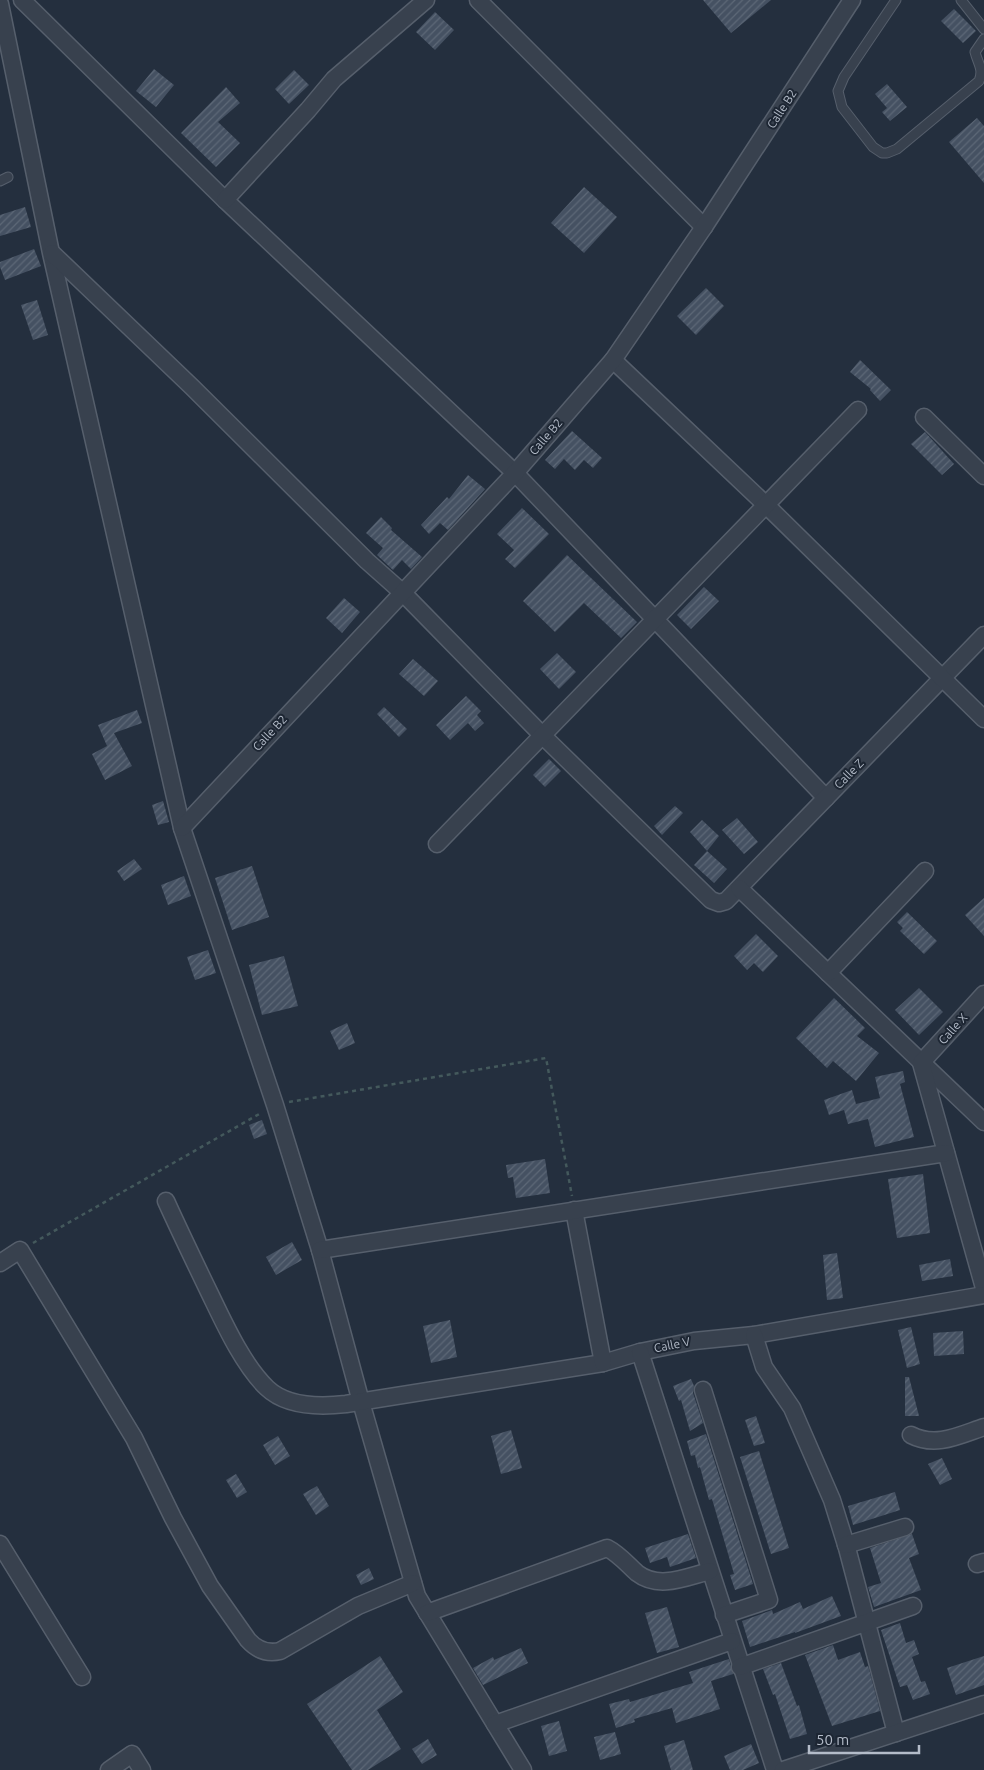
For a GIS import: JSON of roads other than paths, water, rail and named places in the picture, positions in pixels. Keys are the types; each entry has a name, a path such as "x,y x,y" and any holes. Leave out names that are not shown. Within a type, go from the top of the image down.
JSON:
{"street":[{"path":"22,0 225,200 515,473 826,798"},
{"path":"225,200 308,110 334,78 426,0"},
{"path":"478,0 704,227"},
{"name":"Calle B2","path":"182,828 515,473 613,360 704,227 852,0"},
{"path":"0,4 51,253 182,828 275,1105 320,1250 361,1402 417,1596 523,1770"},
{"path":"51,253 192,387 367,560 403,593 542,736"},
{"path":"613,360 766,504 984,719"},
{"path":"437,844 858,410"},
{"path":"924,417 984,476"},
{"name":"Calle Z","path":"542,736 711,900 719,903 726,901 739,888 984,635"},
{"path":"828,973 925,872"},
{"path":"739,888 984,1122"},
{"name":"Calle X","path":"921,1063 984,994"},
{"path":"921,1063 984,1288"},
{"path":"320,1250 946,1152"},
{"name":"Calle V","path":"166,1201 224,1324 242,1356 267,1389 300,1404 332,1406 361,1402 603,1363 640,1352 694,1340 754,1336 984,1295"},
{"path":"574,1210 603,1363"},
{"path":"0,1263 20,1250 134,1438 173,1518 210,1586 248,1640 256,1648 267,1652 280,1651 358,1606 413,1583"},
{"path":"754,1336 764,1367 792,1408 832,1500 868,1623 896,1734"},
{"path":"640,1352 740,1667 775,1770"},
{"path":"703,1390 769,1600 724,1615"},
{"path":"911,1434 920,1439 936,1442 984,1427"},
{"path":"846,1545 904,1527"},
{"path":"1,1548 82,1677"},
{"path":"427,1613 607,1548 617,1552 639,1574 661,1583 710,1571"},
{"path":"740,1667 913,1606"},
{"path":"495,1724 732,1641"},
{"path":"783,1770 984,1704"},
{"path":"109,1770 132,1754 142,1770"}],"lane":[{"path":"896,0 844,77 838,92 842,107 873,147 882,153 887,154 897,149 979,81 984,71 975,52 984,39"},
{"path":"961,0 984,29"}]}
